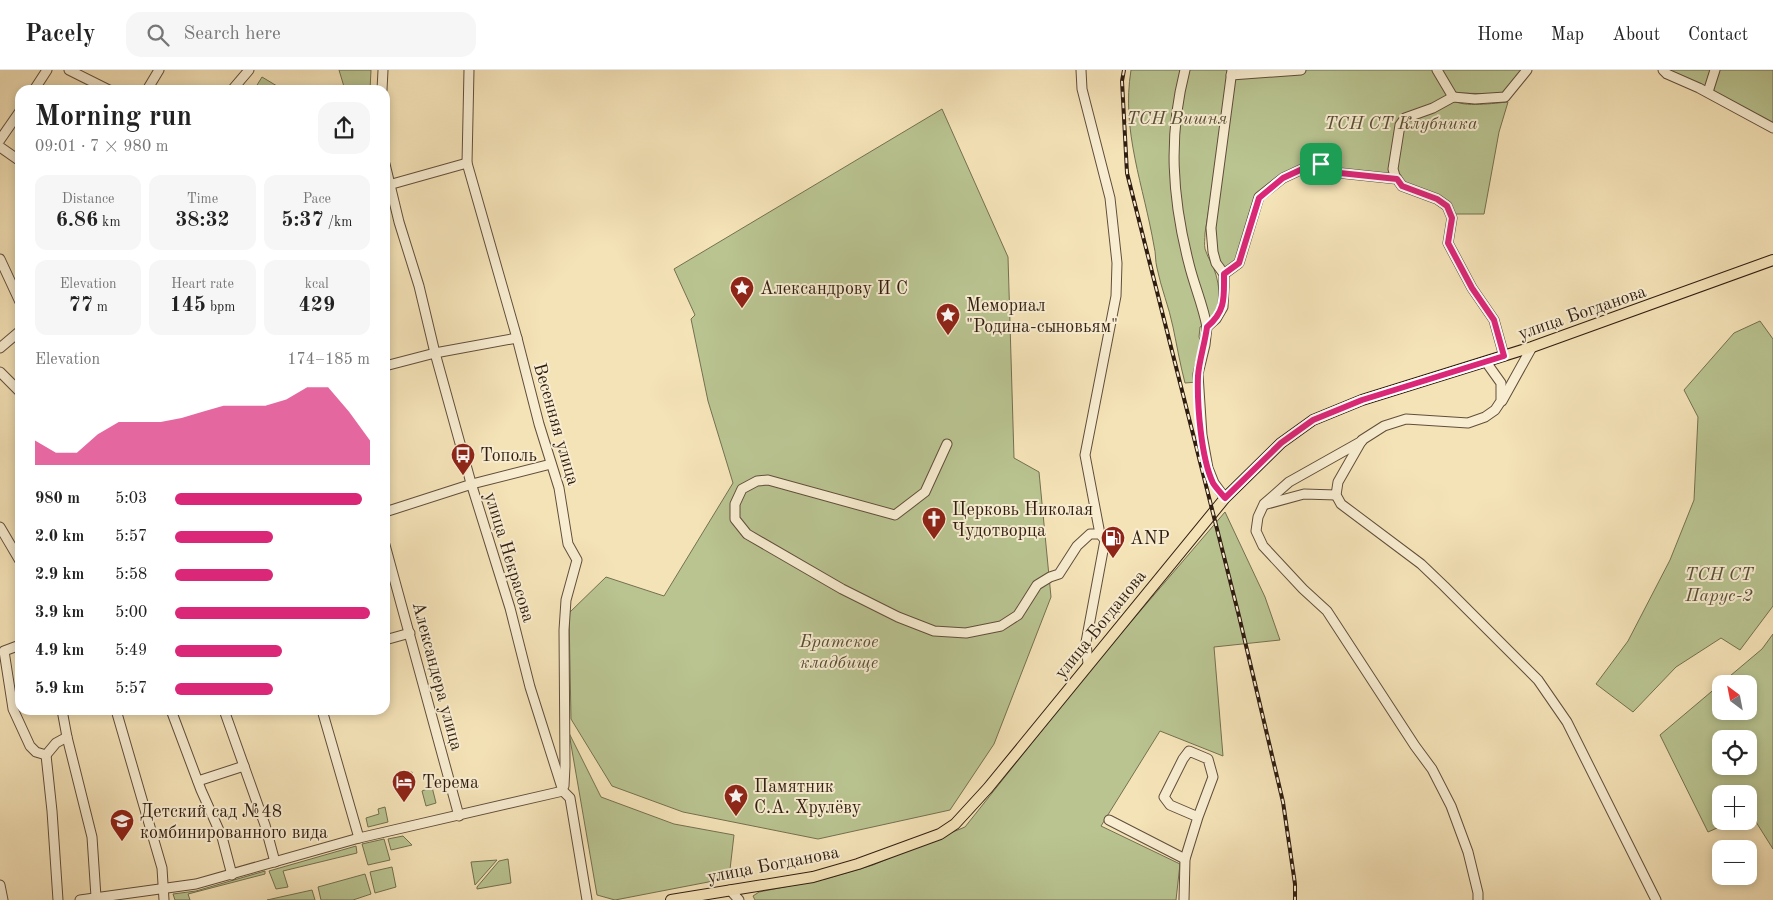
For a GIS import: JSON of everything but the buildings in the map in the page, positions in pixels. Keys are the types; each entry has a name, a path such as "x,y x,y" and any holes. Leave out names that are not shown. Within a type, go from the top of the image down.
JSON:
{"main road":[{"name":"улица Богданова","path":"671,900 729,895 813,877 858,864 940,834 955,824 988,788 1225,498 1281,443 1313,420 1362,400 1532,347 1773,260"}],"street":[{"path":"37,85 47,70"},
{"path":"68,70 99,85"},
{"path":"150,85 159,70"},
{"path":"236,85 249,70"},
{"path":"382,85 383,70"},
{"name":"Весенняя улица","path":"470,70 467,163 560,495 568,544 577,560 566,600 564,630 566,766 564,791"},
{"path":"1081,70 1082,88 1110,198 1117,262 1116,296 1085,455 1100,534 1105,540 1086,642 1088,664"},
{"path":"1185,70 1178,96 1173,152 1175,185 1181,231 1207,327 1198,374 1202,435 1208,468 1214,483 1225,498"},
{"path":"1207,327 1216,319 1223,307 1224,274 1216,263 1211,228 1232,72 1301,70"},
{"path":"1437,70 1453,97"},
{"path":"1504,356 1494,320 1472,288 1448,243 1452,218 1447,206 1437,199 1402,186 1393,169 1400,125 1405,118 1433,108 1453,97 1475,99 1504,97 1527,70"},
{"path":"1663,70 1667,74 1708,92 1773,128"},
{"path":"1708,92 1715,70"},
{"path":"0,140 15,118"},
{"path":"0,147 15,158"},
{"path":"390,185 467,163"},
{"path":"1224,274 1239,263 1259,198 1283,178 1311,165 1321,164 1340,173 1397,179"},
{"name":"улица Некрасова","path":"390,195 419,286 435,353 510,608 530,687 564,791 570,798 587,900"},
{"path":"0,259 15,291"},
{"path":"0,348 15,334"},
{"path":"390,365 435,353 517,338"},
{"path":"1478,900 1468,852 1451,806 1432,768 1415,746 1327,611 1303,589 1263,546 1256,531 1258,517 1264,504 1289,482 1384,426 1406,419 1468,423 1485,417 1495,410 1502,401 1532,347"},
{"path":"1486,362 1502,383 1502,401"},
{"path":"0,372 15,387"},
{"path":"1362,440 1338,482 1336,495 1341,504 1438,580 1538,680 1566,722 1656,900"},
{"path":"947,444 926,492 894,516 768,480 757,481 742,489 735,504 735,520 747,534 842,589 898,617 934,631 966,633 1001,626 1018,615 1036,585 1059,574 1077,546 1090,534 1100,534"},
{"path":"390,510 472,484 551,464"},
{"path":"1264,504 1304,494 1336,495"},
{"path":"0,526 15,552"},
{"name":"Александера улица","path":"390,563 459,816"},
{"path":"390,639 410,633"},
{"path":"15,647 4,651 5,687 15,713"},
{"path":"16,715 30,746 36,752 46,755"},
{"path":"63,715 92,837 96,898"},
{"path":"117,715 162,868 164,900"},
{"path":"173,715 198,781 222,836 232,875"},
{"path":"226,715 265,825 275,862"},
{"path":"323,715 359,838"},
{"path":"58,900 46,755 56,743 67,738"},
{"path":"1184,900 1186,859 1198,817 1213,777 1208,759 1189,751 1164,797 1170,805 1198,817"},
{"path":"198,781 244,766"},
{"path":"80,900 196,884 359,838 564,791"},
{"path":"1109,820 1186,859"},
{"path":"0,885 3,900"},
{"path":"729,895 740,900"}],"green space":[{"path":"339,70 371,70 370,85 344,85"},
{"name":"ТСН Вишня","path":"1131,70 1231,70 1205,233 1205,249 1215,272 1219,298 1212,317 1200,327 1199,337 1203,347 1197,382 1185,383 1156,265 1155,249 1131,137 1129,93"},
{"name":"ТСН СТ Клубника","path":"1234,70 1434,70 1447,94 1453,100 1464,104 1508,102 1499,132 1484,214 1455,214 1450,203 1405,185 1311,163 1258,196 1238,261 1226,270 1219,262 1213,219"},
{"path":"1440,70 1522,70 1502,94 1453,93"},
{"path":"1665,70 1773,70 1773,124 1705,86 1668,73"},
{"path":"262,77 275,85 257,85"},
{"name":"Братское кладбище","path":"942,109 1008,257 1014,458 1039,472 1051,597 994,744 950,810 818,839 683,812 612,786 571,719 569,613 606,577 664,596 733,483 708,401 691,319 695,315 674,269"},
{"name":"ТСН СТ Парус-2","path":"1760,321 1773,339 1773,606 1740,650 1721,638 1676,667 1633,712 1596,684 1628,641 1670,560 1694,500 1698,417 1684,390 1734,333"},
{"path":"1225,512 1265,597 1280,640 1214,647 1223,756 1160,731 1101,826 1180,864 1176,900 755,900 753,896 759,892 825,879 873,865 965,827 1094,665"},
{"path":"1773,634 1773,849 1757,824 1757,785 1712,785 1713,830 1708,832 1660,735 1712,691 1712,720 1758,720 1758,675 1731,675 1762,649"},
{"path":"569,733 601,797 674,824 734,835 729,878 615,900 597,895"},
{"path":"432,787 436,803 426,806 422,791"},
{"path":"385,807 388,822 368,827 366,818 379,814 378,809"},
{"path":"403,836 412,845 391,850 388,839"},
{"path":"384,839 390,860 368,865 362,844"},
{"path":"356,846 357,853 283,871 288,887 276,889 269,871"},
{"path":"508,859 511,883 477,889 499,861"},
{"path":"497,860 475,885 471,862"},
{"path":"392,867 396,887 375,893 370,872"},
{"path":"265,871 265,874 188,894 190,900 175,900 173,894 196,891"},
{"path":"365,874 371,894 353,900 321,900 318,887"},
{"path":"312,890 315,900 267,900"}],"shaded area":[{"path":"412,772 414,779 400,782 398,776"}],"railway":[{"path":"1124,70 1122,81 1127,173 1239,616 1283,802 1295,884 1295,900"}],"place":[{"name":"Александрову И С","path":"742,309"},
{"name":"Мемориал \"Родина-сыновьям\"","path":"948,336"},
{"name":"Тополь","path":"463,476"},
{"name":"Церковь Николая Чудотворца","path":"934,540"},
{"name":"ANP","path":"1113,559"},
{"name":"Терема","path":"404,803"},
{"name":"Памятник С.А. Хрулёву","path":"736,817"},
{"name":"Детский сад №48 комбинированного вида","path":"122,842"}],"route":[{"path":"1321,164 1340,173 1397,179 1402,186 1411,191 1437,199 1447,206 1452,218 1448,243 1472,288 1494,320 1504,356 1362,400 1313,420 1281,443 1225,498 1214,483 1208,468 1199,408 1198,374 1207,327 1216,319 1223,307 1224,274 1239,263 1259,198 1283,178 1311,165 1321,164"}]}
